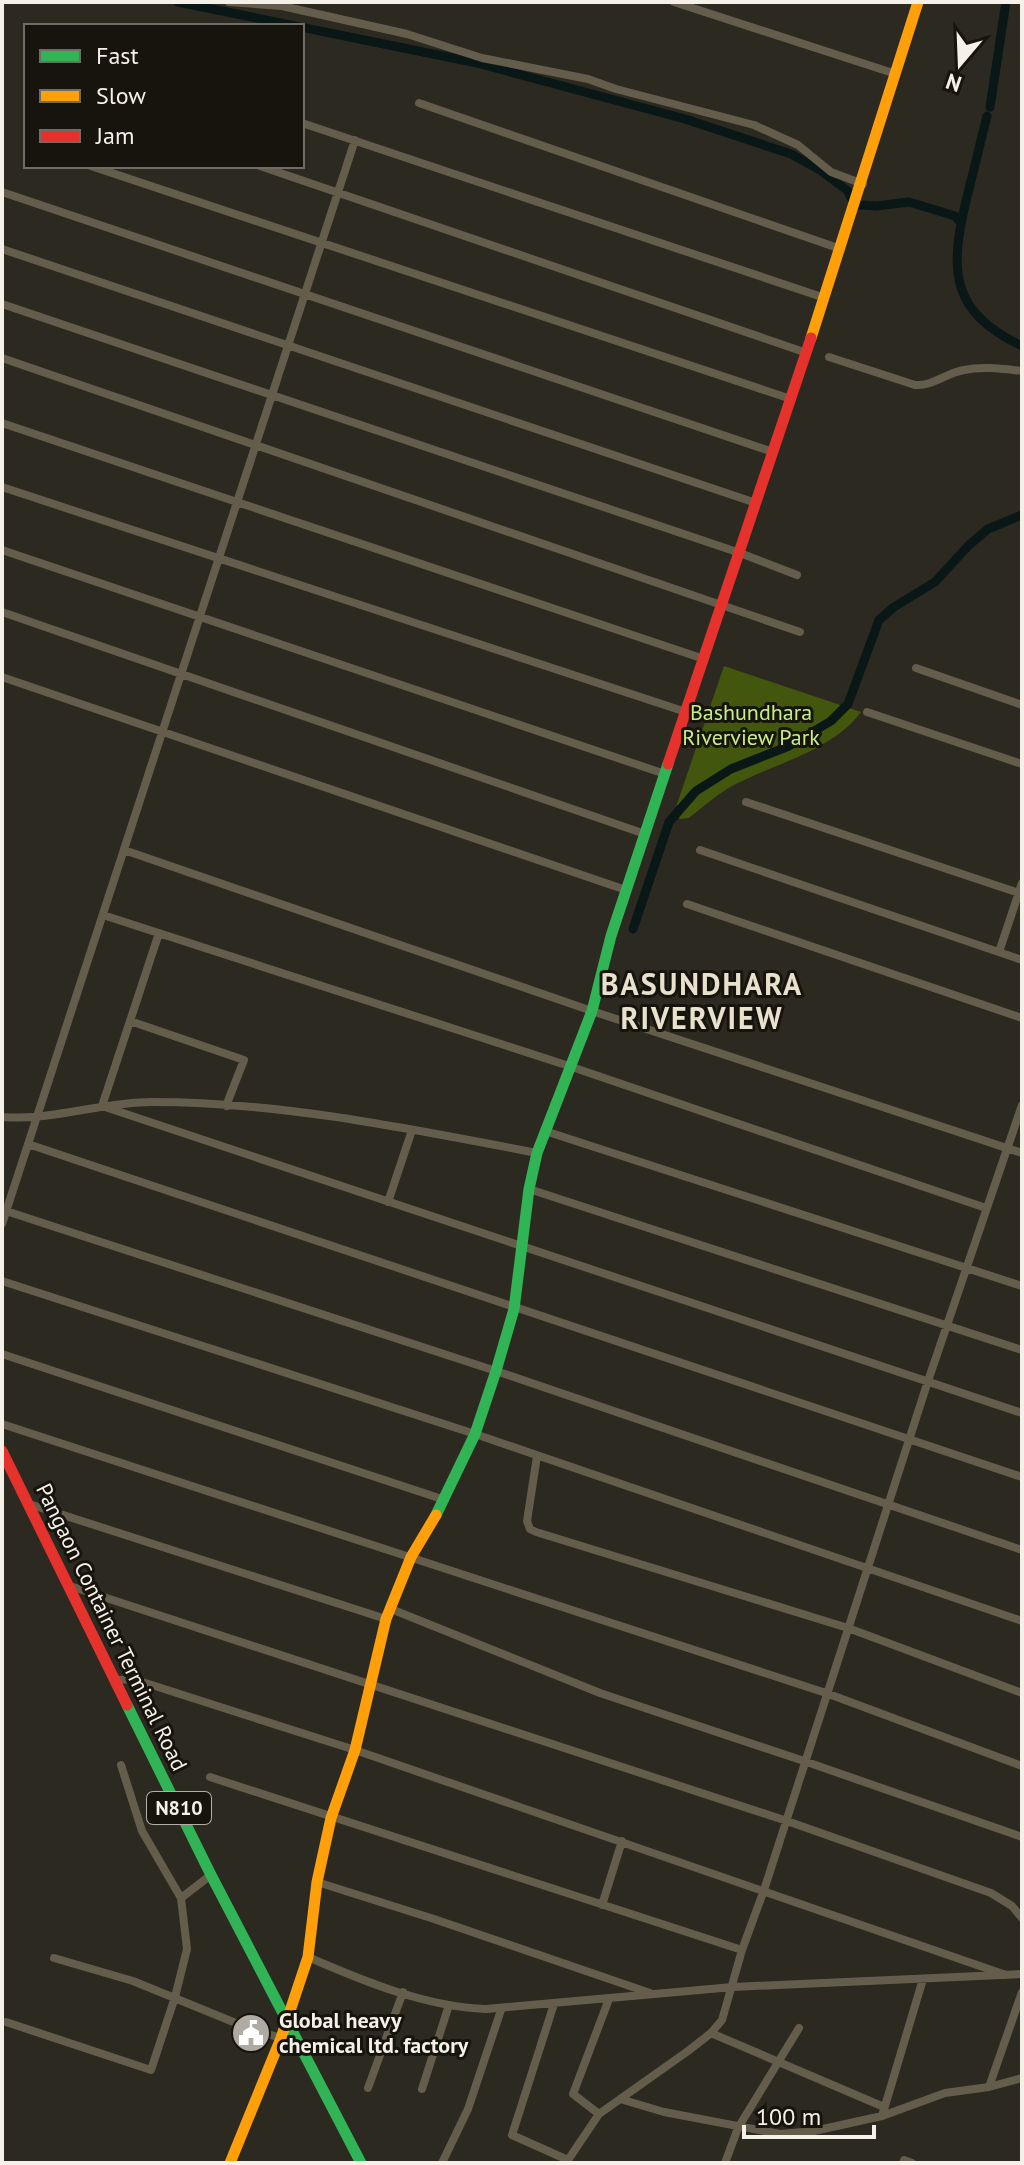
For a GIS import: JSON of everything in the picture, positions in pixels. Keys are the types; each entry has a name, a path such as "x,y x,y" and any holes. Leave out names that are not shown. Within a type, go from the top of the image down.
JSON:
{"main road":[{"path":"230,2163 281,2038 308,1957 317,1882 331,1818 355,1750 389,1614 411,1557 445,1500 475,1434 496,1371 514,1309 520,1247 537,1153 592,1011 611,936 863,184 918,2"},
{"name":"Pangaon Container Terminal Road","path":"2,1451 211,1875 361,2163"}],"street":[{"path":"229,2 282,6 397,32 482,58 588,79 754,125 798,145 831,172 863,184"},
{"path":"674,2 896,74"},
{"path":"419,103 841,249"},
{"path":"304,124 825,298"},
{"path":"2,1224 355,140"},
{"path":"97,168 791,399"},
{"path":"266,168 807,353"},
{"path":"2,192 773,452"},
{"path":"2,249 756,503"},
{"path":"2,304 740,553 797,575"},
{"path":"829,357 915,385 927,386 962,370 993,368 1022,371"},
{"path":"2,358 800,632"},
{"path":"2,423 704,659"},
{"path":"2,487 686,712"},
{"path":"2,550 665,774"},
{"path":"2,612 645,834"},
{"path":"916,668 1022,705"},
{"path":"2,677 626,890"},
{"path":"867,712 1022,764"},
{"path":"746,802 1020,888 999,952"},
{"path":"124,850 592,1011 1022,1153"},
{"path":"700,850 1022,960"},
{"path":"687,904 1022,1018"},
{"path":"103,915 569,1066 986,1208"},
{"path":"102,1106 159,933"},
{"path":"130,1021 244,1060 226,1106"},
{"path":"2,1117 36,1118 102,1106 153,1102 226,1106 349,1119 537,1153"},
{"path":"554,2004 512,2135 567,2162 599,2114 711,2033 722,2020 742,1950 787,1821 928,1381 1022,1105"},
{"path":"102,1106 1022,1413"},
{"path":"388,1202 412,1130"},
{"path":"545,1131 1022,1286"},
{"path":"28,1144 1022,1477"},
{"path":"529,1189 1022,1350"},
{"path":"6,1211 496,1371 1022,1550"},
{"path":"2,1281 475,1434 1022,1621"},
{"path":"2,1354 445,1500"},
{"path":"2,1424 826,1693 1022,1766"},
{"path":"537,1456 527,1521 530,1529 848,1628 1022,1693"},
{"path":"27,1503 389,1614 600,1693 1022,1837"},
{"path":"70,1586 787,1821 991,1893 1012,1906 1022,1918"},
{"path":"117,1680 133,1679 355,1750 1006,1975"},
{"path":"6,2022 151,2070 187,1949 181,1898 142,1831 121,1765"},
{"path":"210,1777 742,1950"},
{"path":"602,1905 622,1841"},
{"path":"181,1898 211,1875"},
{"path":"317,1882 654,1994"},
{"path":"308,1957 341,1971 449,2005 501,2010 733,1987 1022,1974"},
{"path":"54,1958 175,1997 248,2028 281,2038"},
{"path":"883,2111 923,1979"},
{"path":"368,2088 403,1992"},
{"path":"989,2087 1022,1992"},
{"path":"599,2114 573,2094 609,1999"},
{"path":"422,2089 449,2005"},
{"path":"442,2163 468,2109 501,2010"},
{"path":"725,2163 738,2128 799,2028"},
{"path":"711,2033 883,2111"},
{"path":"620,2099 664,2112 780,2134 814,2131 945,2093 989,2087 1022,2078"},
{"path":"903,2163 904,2160 912,2163"}],"green space":[{"name":"Bashundhara Riverview Park","path":"724,666 861,712 835,737 734,785 689,818 680,819 676,814 677,804"}],"waterway":[{"path":"178,2 286,24"},
{"path":"990,107 1006,2"},
{"path":"304,28 477,63 685,119 791,154 820,170 848,191 852,200 860,205 909,202 955,216 961,223"},
{"path":"987,116 961,226 958,269 961,287 981,319 1022,346"},
{"path":"633,929 669,822 696,791 731,769 789,746 831,721 848,704 879,620 935,582 988,529 1022,515"}],"traffic: fast":[{"path":"436,1515 475,1434 496,1371 514,1309 529,1189 537,1153 592,1011 611,936 668,764"},
{"path":"127,1705 211,1875 361,2163"}],"traffic: slow":[{"path":"811,338 918,2"},
{"path":"230,2163 281,2038 308,1957 317,1882 331,1818 355,1750 386,1619 411,1557 436,1515"}],"traffic: jam":[{"path":"668,764 811,338"},
{"path":"2,1451 127,1705"}],"place":[{"name":"Global heavy chemical ltd. factory","path":"251,2033"}],"district":[{"name":"BASUNDHARA RIVERVIEW","path":"702,1002"}]}
